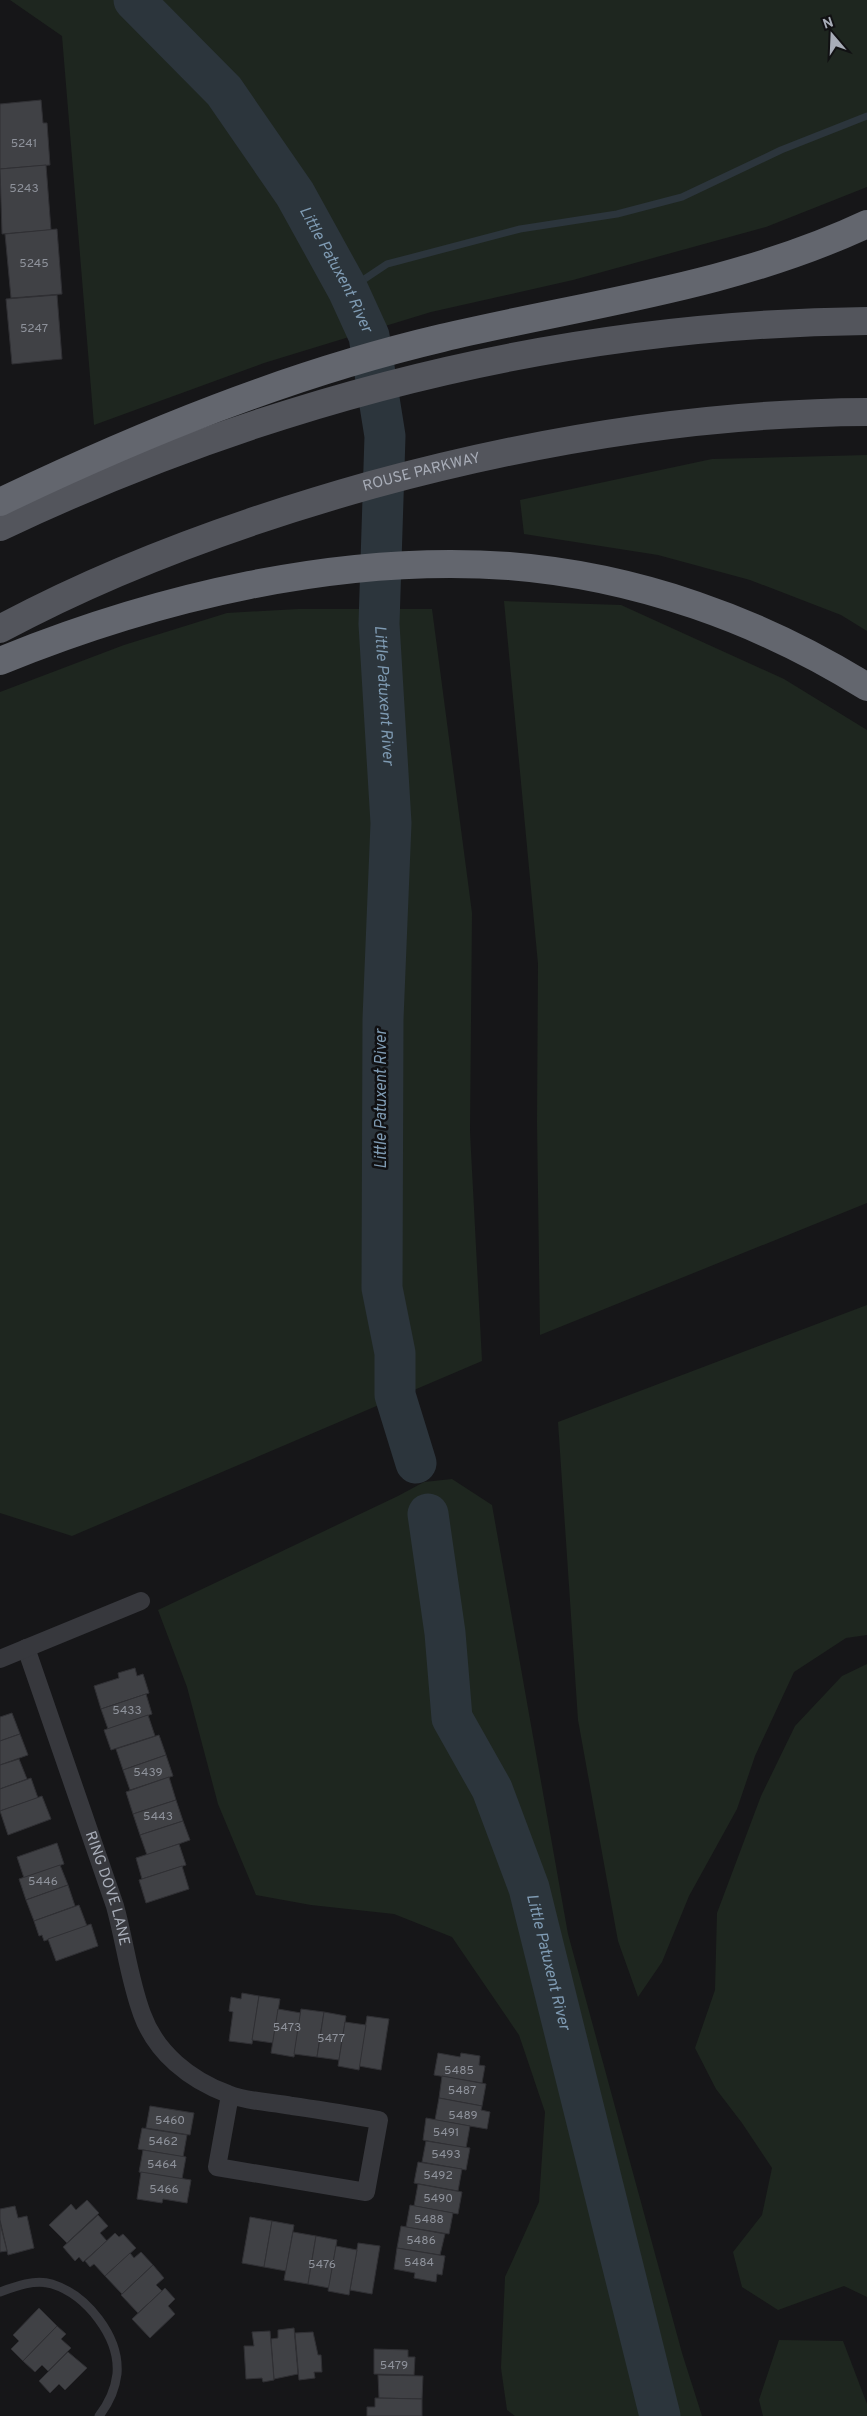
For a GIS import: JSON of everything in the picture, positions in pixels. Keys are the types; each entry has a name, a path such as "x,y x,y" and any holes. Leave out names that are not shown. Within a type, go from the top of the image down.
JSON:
{"highway":[{"path":"0,502 115,449 185,420 297,379 443,338 605,305 725,275 791,255 867,224"},
{"path":"0,661 59,637 153,608 246,586 317,574 384,567 509,566 565,573 646,590 698,606 763,631 826,661 867,687"}],"main road":[{"path":"0,527 98,481 176,451 304,408 449,368 523,354 618,340 724,328 867,321"},
{"name":"ROUSE PARKWAY","path":"0,629 43,606 135,565 225,530 314,501 451,464 630,430 730,418 867,412"}],"street":[{"path":"0,1659 141,1602"},
{"name":"RING DOVE LANE","path":"26,1648 116,1906 126,1944 133,1986 142,2015 151,2034 166,2055 183,2071 230,2095 379,2120 366,2192 217,2167 230,2095"}],"lane":[{"path":"0,2292 30,2284 51,2284 74,2293 100,2321 110,2337 117,2373 111,2399 100,2416"}],"shaded area":[{"path":"10,0 867,0 867,187 766,227 573,280 431,312 264,363 94,425 62,36"},
{"path":"867,455 867,631 841,615 750,580 658,555 524,534 520,500 712,459"},
{"path":"504,601 621,605 784,679 867,730 867,1203 540,1335 537,1122 538,964"},
{"path":"298,609 432,609 472,913 470,1132 482,1361 72,1536 0,1513 0,692 124,645 227,613"},
{"path":"867,1305 867,1635 846,1638 794,1672 755,1756 737,1809 689,1896 662,1962 638,1997 618,1941 578,1720 558,1422"},
{"path":"452,1479 492,1505 568,1934 682,2353 702,2416 515,2416 507,2410 501,2368 505,2277 539,2202 545,2112 519,2035 452,1937 394,1914 311,1905 256,1895 218,1804 187,1687 158,1610 424,1482"},
{"path":"867,1664 867,2297 844,2286 778,2310 742,2287 733,2252 762,2215 772,2168 742,2123 716,2089 695,2048 715,1990 717,1913 761,1796 795,1726 842,1676"},
{"path":"779,2340 843,2341 867,2404 867,2416 763,2416 759,2400"}],"building":[{"path":"41,100 43,123 47,123 50,165 0,169 0,104"},
{"path":"46,165 51,230 2,234 0,169"},
{"path":"57,229 62,294 11,298 5,234"},
{"path":"57,295 62,359 12,364 6,299"},
{"path":"135,1668 137,1676 143,1674 149,1693 101,1709 94,1686 119,1678 118,1673"},
{"path":"146,1694 152,1714 108,1729 101,1709"},
{"path":"12,1713 20,1734 0,1741 0,1717"},
{"path":"148,1715 155,1736 111,1750 104,1730"},
{"path":"20,1734 28,1755 0,1765 0,1741"},
{"path":"159,1735 166,1755 123,1770 116,1749"},
{"path":"166,1755 173,1776 130,1790 123,1770"},
{"path":"19,1759 27,1779 0,1789 0,1765"},
{"path":"169,1777 176,1800 133,1814 126,1792"},
{"path":"31,1778 38,1798 0,1811 0,1789"},
{"path":"42,1796 51,1819 8,1835 0,1811"},
{"path":"176,1800 183,1821 140,1835 133,1814"},
{"path":"183,1821 190,1840 147,1855 140,1835"},
{"path":"57,1843 64,1864 24,1878 17,1857"},
{"path":"179,1844 186,1865 142,1879 136,1858"},
{"path":"60,1865 68,1885 26,1900 19,1879"},
{"path":"182,1866 189,1889 146,1903 139,1880"},
{"path":"68,1885 75,1906 34,1921 26,1900"},
{"path":"79,1905 87,1926 44,1941 42,1935 39,1936 34,1921"},
{"path":"91,1924 98,1946 56,1961 48,1939"},
{"path":"242,1993 259,1996 252,2044 229,2041 233,2012 229,2011 231,1997 241,1999"},
{"path":"259,1996 280,1999 273,2043 252,2040"},
{"path":"278,2009 301,2013 294,2057 271,2053"},
{"path":"301,2009 324,2012 317,2057 294,2054"},
{"path":"324,2012 346,2016 339,2060 317,2057"},
{"path":"367,2016 389,2019 381,2070 359,2066"},
{"path":"345,2022 366,2025 359,2070 338,2066"},
{"path":"438,2053 460,2057 461,2053 480,2056 479,2065 485,2066 482,2083 434,2075"},
{"path":"442,2076 486,2084 482,2106 439,2098"},
{"path":"439,2098 482,2106 481,2110 490,2112 487,2129 435,2120"},
{"path":"150,2106 194,2113 190,2135 146,2128"},
{"path":"426,2118 470,2126 466,2148 423,2140"},
{"path":"142,2128 187,2135 183,2157 138,2149"},
{"path":"426,2141 470,2148 466,2170 422,2162"},
{"path":"143,2150 186,2157 182,2179 139,2172"},
{"path":"418,2162 462,2169 458,2191 414,2183"},
{"path":"141,2172 191,2180 187,2203 163,2199 162,2203 137,2199"},
{"path":"418,2184 462,2192 458,2214 414,2206"},
{"path":"87,2200 99,2213 67,2243 49,2225 71,2204 76,2210"},
{"path":"410,2205 453,2213 449,2234 406,2227"},
{"path":"15,2206 18,2218 27,2216 34,2248 8,2255 0,2220 0,2209"},
{"path":"98,2215 108,2226 100,2233 107,2241 83,2262 79,2257 75,2261 63,2247"},
{"path":"250,2217 272,2221 264,2267 242,2263"},
{"path":"272,2221 294,2225 286,2271 264,2267"},
{"path":"0,2223 7,2251 0,2252"},
{"path":"401,2226 445,2234 440,2255 397,2248"},
{"path":"293,2232 316,2236 308,2284 284,2280"},
{"path":"115,2233 119,2237 123,2234 136,2248 105,2276 94,2264 90,2267 85,2261"},
{"path":"316,2236 337,2240 329,2288 308,2284"},
{"path":"358,2243 380,2246 372,2294 350,2290"},
{"path":"336,2246 357,2250 349,2295 328,2291"},
{"path":"397,2248 445,2256 442,2275 437,2274 436,2282 414,2278 415,2273 394,2269"},
{"path":"141,2252 153,2265 122,2294 105,2276 130,2253 134,2258"},
{"path":"153,2265 164,2278 156,2285 162,2291 138,2313 121,2295"},
{"path":"165,2288 175,2299 168,2306 175,2314 150,2338 132,2319"},
{"path":"39,2308 57,2326 23,2361 11,2349 19,2341 13,2335"},
{"path":"57,2326 66,2334 61,2339 71,2348 48,2371 42,2365 35,2372 23,2361"},
{"path":"294,2328 298,2374 274,2379 271,2339 278,2338 278,2330"},
{"path":"270,2331 274,2380 263,2382 262,2378 246,2379 244,2346 254,2346 252,2332"},
{"path":"313,2332 318,2355 321,2355 322,2372 314,2372 315,2378 299,2380 295,2333"},
{"path":"374,2349 408,2350 408,2357 415,2357 414,2375 374,2374"},
{"path":"68,2352 87,2368 65,2390 59,2384 50,2393 39,2381"},
{"path":"378,2375 423,2376 422,2399 379,2398"},
{"path":"375,2398 422,2399 422,2416 367,2416 367,2407 375,2407"}],"waterway":[{"name":"Little Patuxent River","path":"134,0 224,91 295,194 348,290 369,336 385,436 379,624 391,823 383,1019 382,1288 395,1353 395,1395 416,1463"},
{"path":"348,290 387,264 520,229 617,214 682,197 781,150 867,116"},
{"name":"Little Patuxent River","path":"428,1514 445,1633 452,1718 492,1789 529,1888 660,2416"}]}
